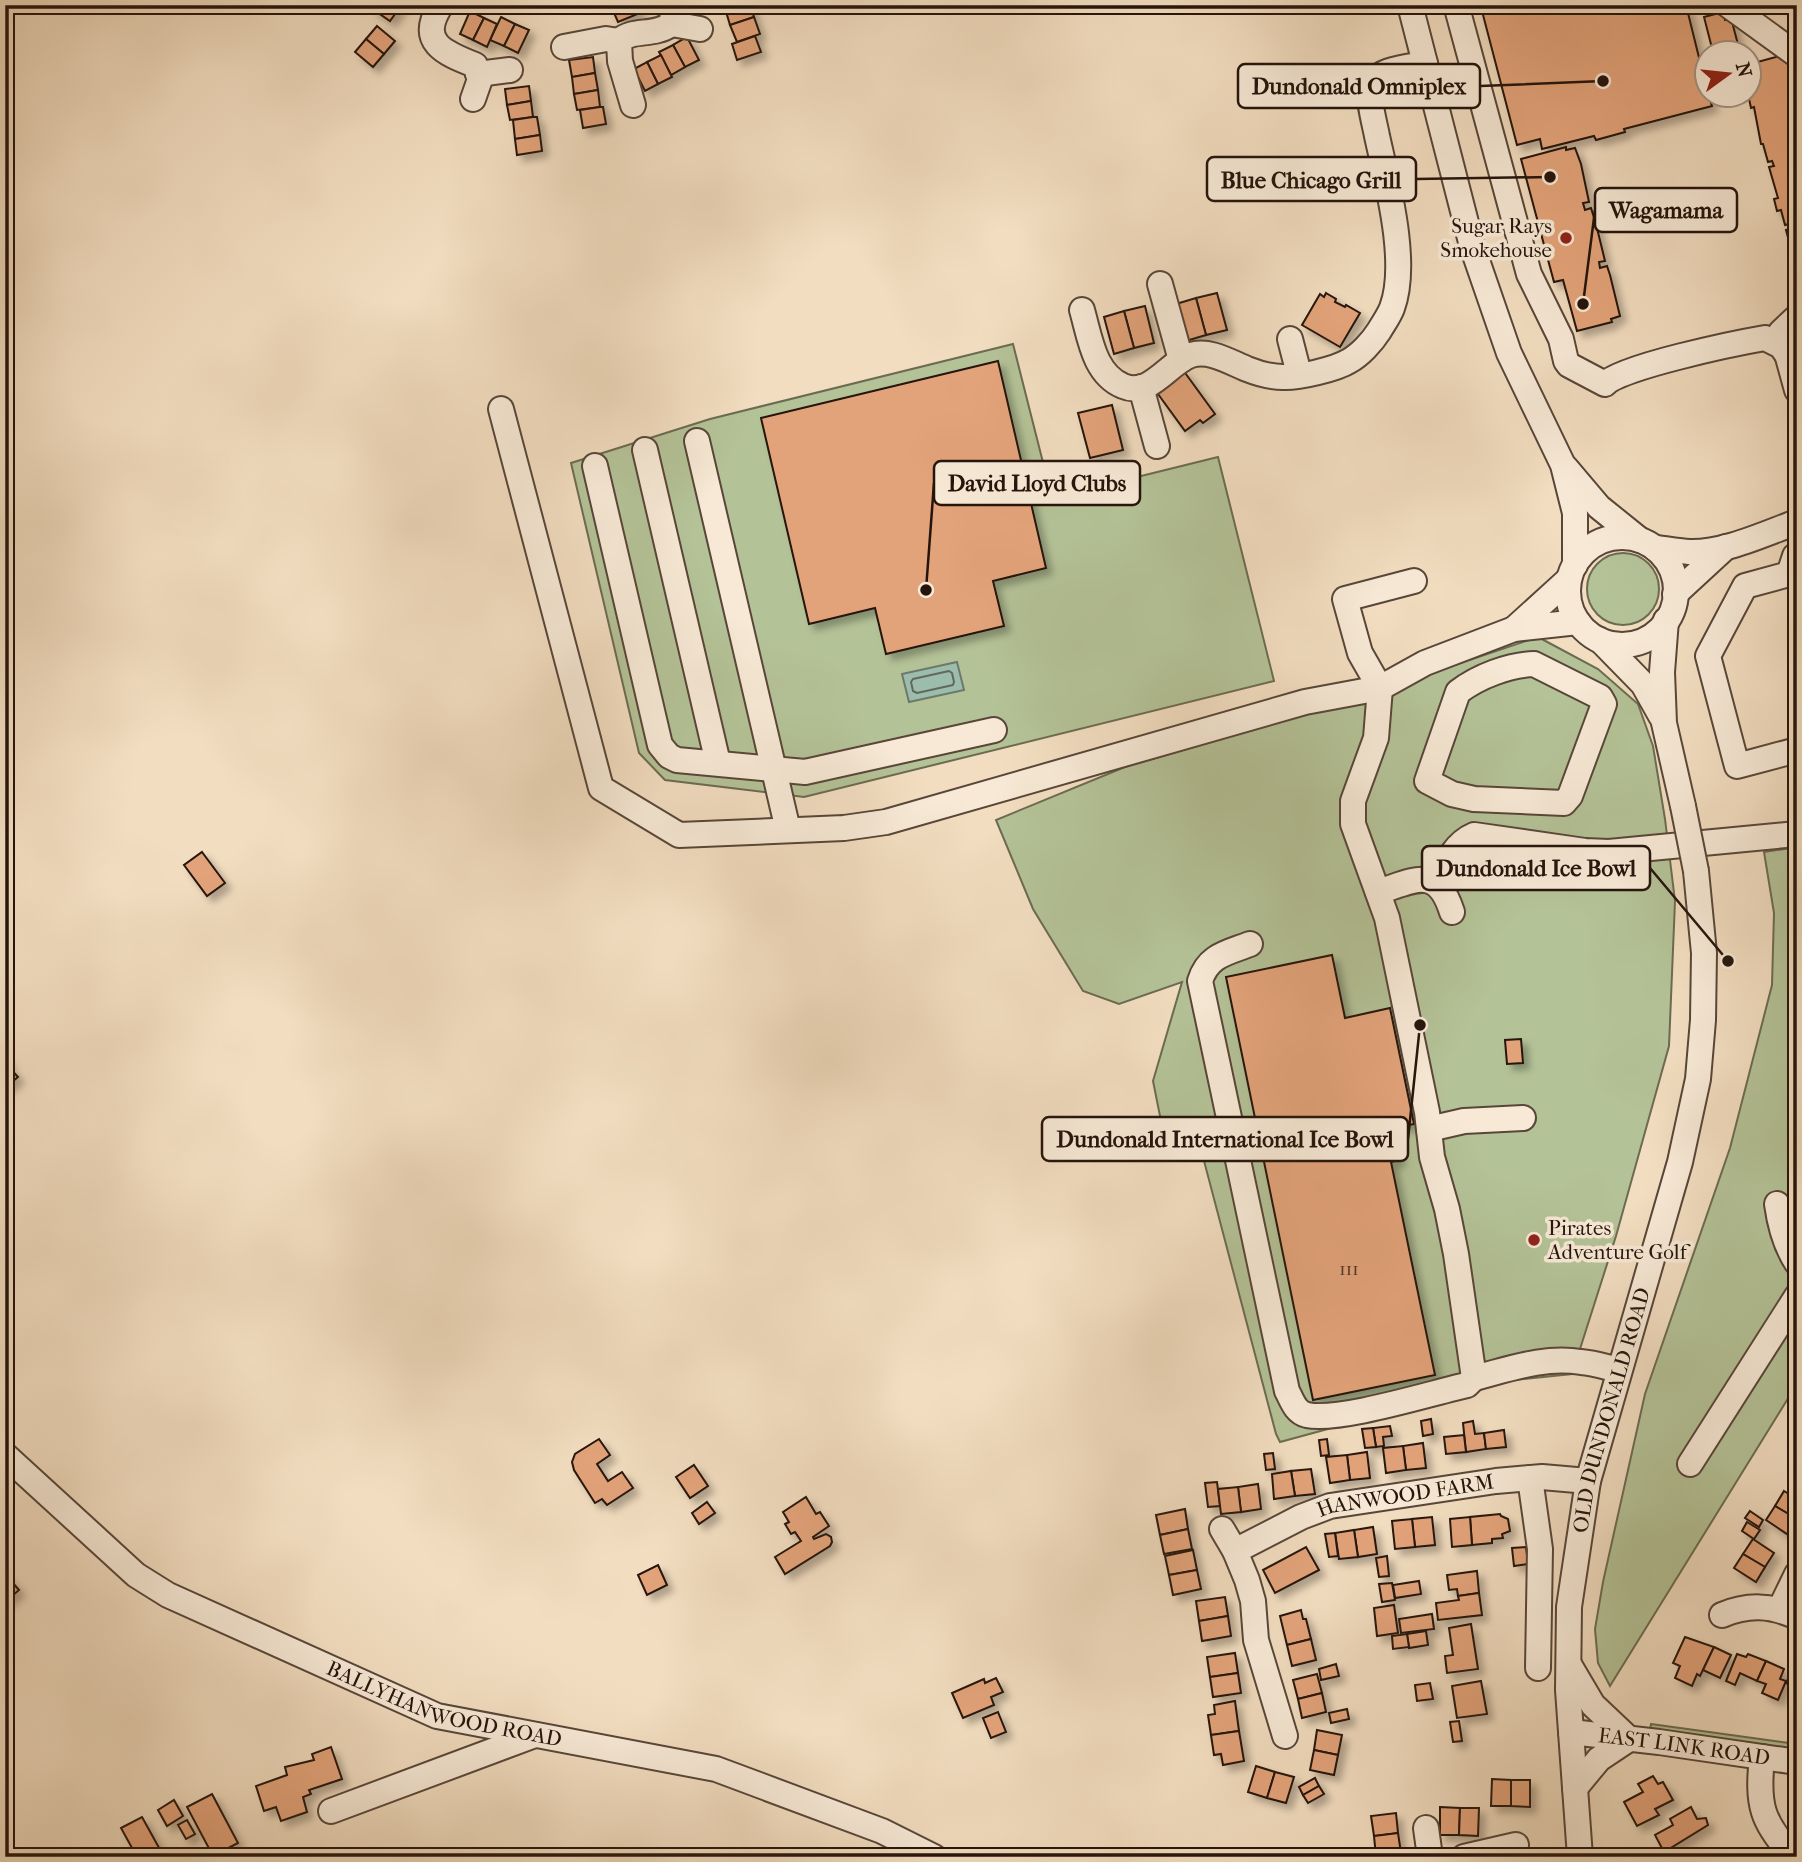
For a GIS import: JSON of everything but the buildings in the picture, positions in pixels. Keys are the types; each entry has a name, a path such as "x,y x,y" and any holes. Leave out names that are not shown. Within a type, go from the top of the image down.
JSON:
{"street":[{"path":"441,5 432,19 432,38 445,53 475,65 480,79 473,99"},
{"path":"1410,5 1472,246 1509,353 1563,465 1575,513 1570,605 1578,622 1600,640 1615,644 1639,642 1651,636 1671,613 1675,594 1672,571 1647,544 1599,507 1563,465"},
{"path":"1458,5 1528,274 1561,340 1569,365 1605,384 1611,377 1644,367 1765,338 1781,346 1786,353"},
{"path":"1728,5 1797,55"},
{"path":"564,47 606,39 619,41 626,35 659,32 671,15 700,29"},
{"path":"619,41 620,61 633,105"},
{"path":"1082,310 1096,359 1111,380 1125,388 1151,384 1193,354 1208,355 1284,377 1349,361 1377,334 1392,308 1397,283 1394,217 1370,89 1378,76 1391,70 1425,64"},
{"path":"478,74 510,70"},
{"path":"1160,284 1181,360"},
{"path":"1797,317 1781,332 1797,390"},
{"path":"1290,339 1299,374"},
{"path":"1141,387 1157,446"},
{"path":"501,409 601,788 679,835 844,828 886,821 1305,702 1380,688 1425,663 1514,629 1578,622"},
{"path":"697,441 788,830"},
{"path":"645,450 718,763"},
{"path":"595,466 660,745 669,756 677,761 805,772 994,730"},
{"path":"1514,629 1572,572 1586,550 1600,541 1625,537 1690,552 1727,546 1791,524 1794,565 1745,586 1708,656 1737,766 1797,750"},
{"path":"1675,594 1727,546"},
{"path":"1414,580 1345,599 1360,653 1380,688 1376,738 1353,802 1353,824 1387,918 1429,1129 1432,1157 1456,1254 1474,1378"},
{"name":"OLD DUNDONALD ROAD","path":"1580,1857 1566,1659 1569,1607 1588,1481 1680,1162 1698,1079 1703,1020 1704,953 1696,871 1664,723 1662,672 1666,620"},
{"name":"OLD DUNDONALD ROAD","path":"1600,640 1643,684 1664,723"},
{"path":"1534,664 1600,697 1604,704 1570,796 1564,803 1485,800 1452,794 1427,781 1458,692 1470,683 1517,665 1534,664"},
{"path":"1483,836 1485,800"},
{"path":"1437,884 1456,847 1474,835 1609,852 1797,834"},
{"path":"1378,892 1422,880 1437,884 1445,892 1452,912"},
{"path":"1250,944 1213,959 1204,968 1200,981 1284,1378 1296,1409 1306,1415 1338,1415 1467,1385 1474,1378 1525,1364 1553,1360 1582,1362 1619,1370"},
{"path":"1429,1129 1464,1121 1523,1118"},
{"path":"1777,1205 1788,1250 1797,1263"},
{"path":"1690,1464 1797,1296"},
{"name":"BALLYHANWOOD ROAD","path":"5,1455 136,1575 168,1595 437,1716 716,1769 882,1831 934,1857"},
{"name":"HANWOOD FARM","path":"1235,1551 1301,1517 1330,1507 1457,1485 1542,1477 1588,1481"},
{"path":"1530,1478 1540,1549 1538,1668"},
{"path":"1222,1529 1235,1551 1250,1591 1258,1649 1285,1735"},
{"path":"1722,1615 1740,1608 1757,1606 1788,1613 1797,1574"},
{"path":"1566,1659 1593,1705 1629,1739 1600,1759 1575,1788"},
{"name":"EAST LINK ROAD","path":"1571,1732 1797,1762"},
{"path":"331,1811 535,1734"},
{"path":"1762,1757 1760,1799 1763,1814 1779,1841 1794,1857"},
{"path":"1426,1828 1430,1857"},
{"path":"1464,1857 1516,1844"}],"shaded area":[{"path":"1013,344 1052,498 1218,457 1274,681 804,797 665,780 639,753 571,463 710,419"},
{"path":"1623,553 1643,559 1653,569 1659,589 1653,609 1643,619 1623,625 1603,619 1593,609 1587,589 1593,569 1603,559"},
{"path":"1538,637 1598,669 1638,704 1653,746 1675,901 1669,1046 1616,1236 1572,1374 1504,1381 1280,1442 1203,1157 1162,1126 1153,1081 1182,982 1119,1004 1083,991 1033,909 996,820 1125,767 1327,708"},
{"path":"1797,847 1797,1384 1610,1686 1598,1663 1595,1629 1645,1394 1730,1148 1772,985 1774,913 1764,852"},
{"path":"1651,1724 1797,1744 1797,1750 1650,1730"}],"water":[{"path":"957,662 964,690 909,702 902,674"}],"place":[{"name":"Dundonald Omniplex","path":"1603,81"},
{"name":"Blue Chicago Grill","path":"1550,177"},
{"name":"Sugar Rays Smokehouse","path":"1566,238"},
{"name":"Wagamama","path":"1583,304"},
{"name":"David Lloyd Clubs","path":"926,590"},
{"name":"Dundonald Ice Bowl","path":"1728,961"},
{"name":"Dundonald International Ice Bowl","path":"1420,1025"},
{"name":"Pirates Adventure Golf","path":"1534,1240"}]}
